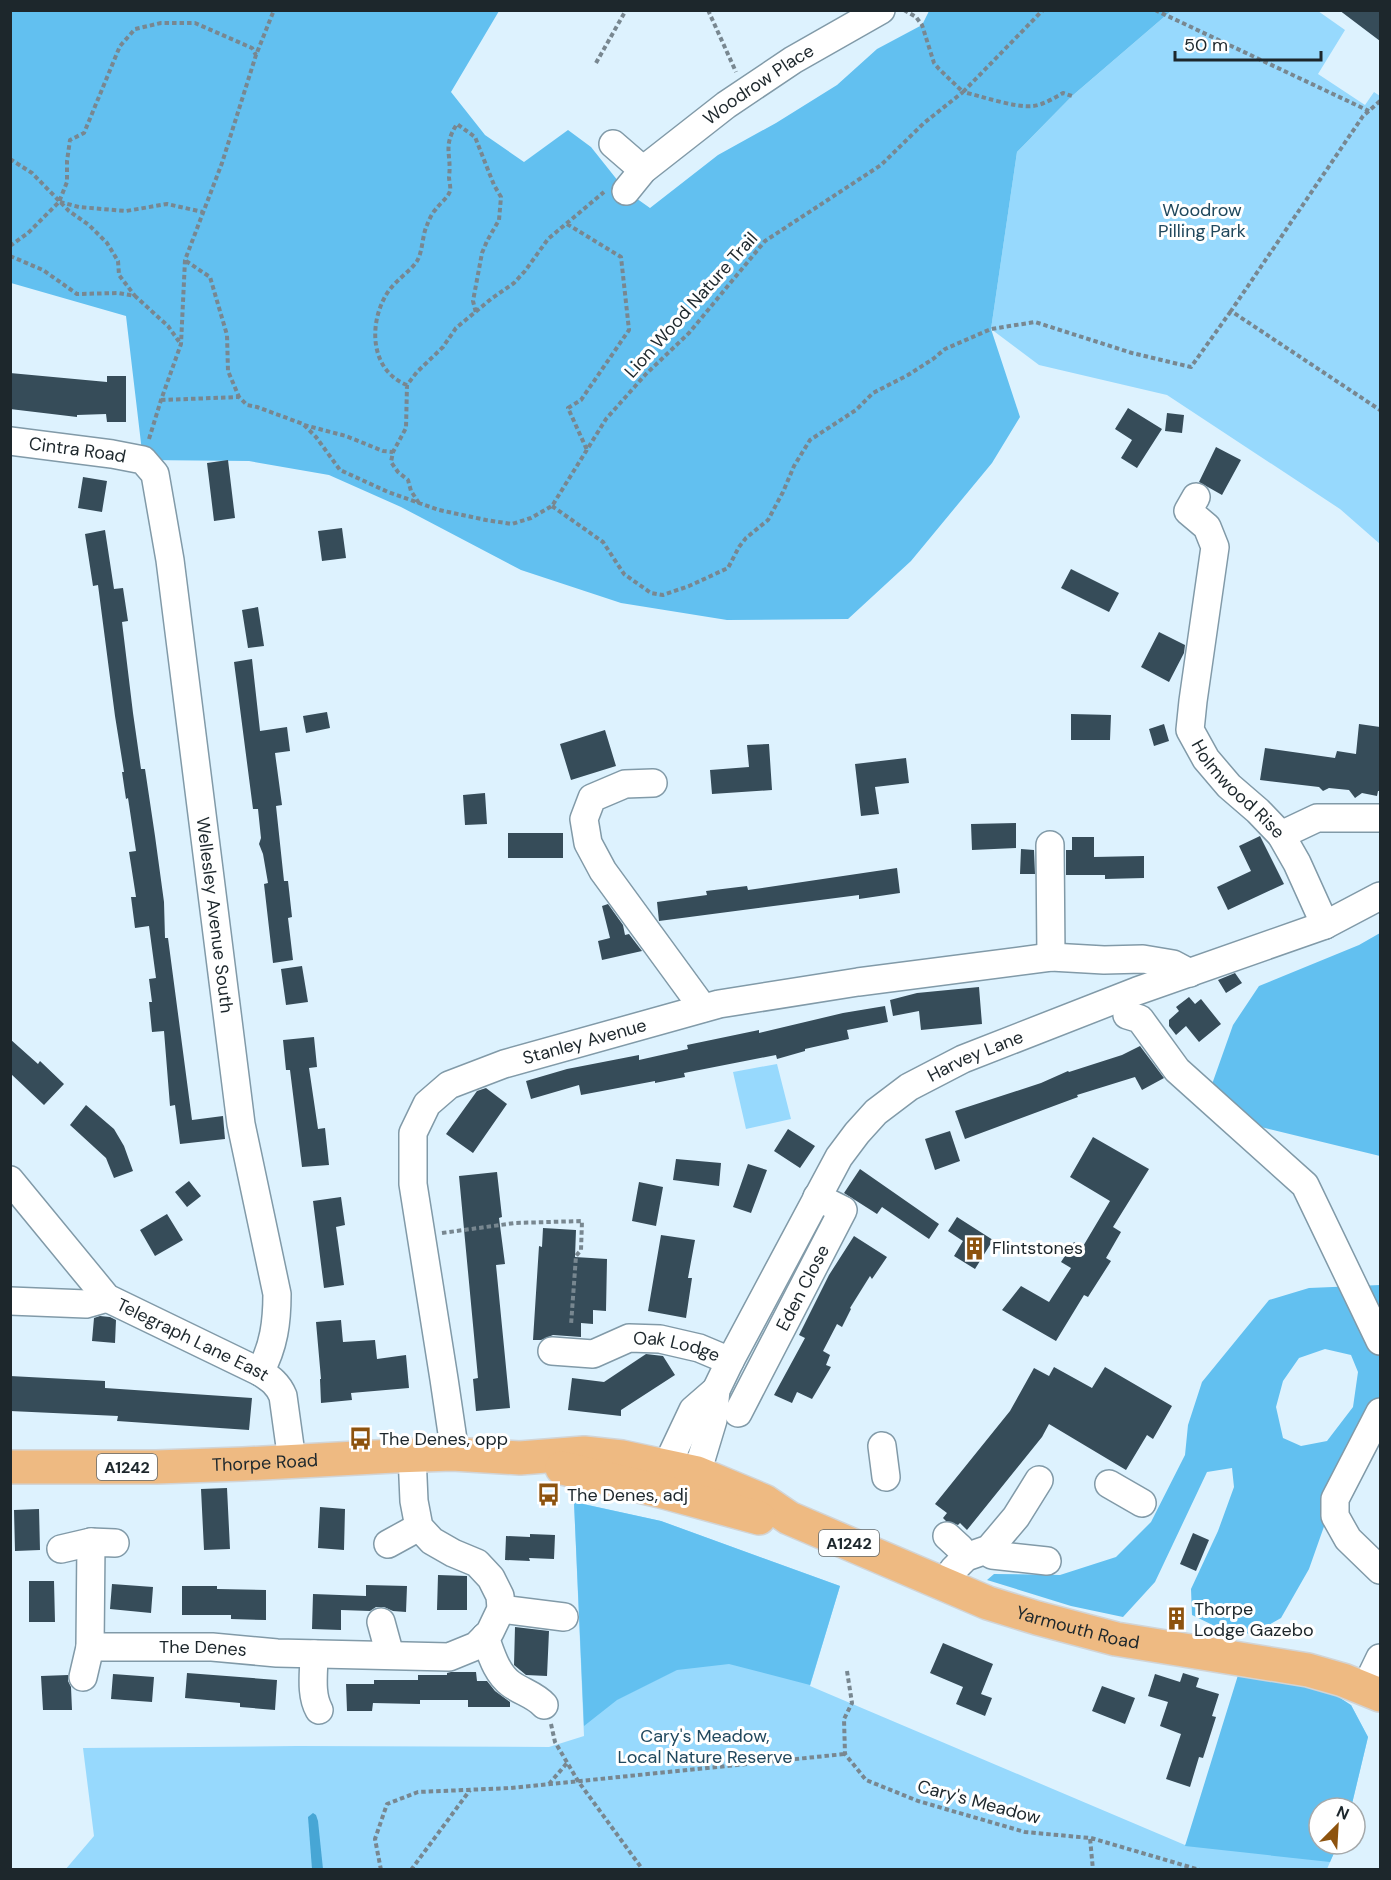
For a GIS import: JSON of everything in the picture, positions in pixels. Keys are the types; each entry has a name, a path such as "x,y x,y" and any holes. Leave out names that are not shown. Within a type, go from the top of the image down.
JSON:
{"main road":[{"name":"Thorpe Road","path":"10,1467 156,1467 452,1455 520,1458 678,1482"},
{"name":"Yarmouth Road","path":"678,1482 764,1519 789,1518 998,1606 1116,1639 1308,1670 1373,1692"}],"street":[{"name":"Woodrow Place","path":"626,191 643,170 745,92 793,60 881,10"},
{"path":"613,144 643,170"},
{"name":"Cintra Road","path":"10,441 143,460"},
{"name":"Wellesley Avenue South","path":"143,460 155,474 170,560 241,1124 277,1294 273,1341 260,1372"},
{"name":"Holmwood Rise","path":"1188,512 1207,527 1215,548 1190,730 1206,759 1229,786 1281,835 1297,863 1325,925"},
{"path":"653,783 625,784 592,798 584,819 588,843 603,871 703,1008"},
{"path":"1281,835 1317,818 1380,818"},
{"path":"1050,845 1051,957"},
{"name":"Harvey Lane","path":"678,1482 693,1410 716,1390 839,1157 876,1112 909,1087 963,1059 1132,1003 1190,973 1325,925 1380,897"},
{"name":"Stanley Avenue","path":"452,1455 453,1440 413,1184 413,1133 427,1104 449,1085 504,1064 703,1008 858,982 1051,957 1104,960 1143,959 1173,964 1190,973"},
{"path":"1104,960 1132,982 1132,1003 1140,1019 1177,1070 1305,1185 1380,1341"},
{"name":"Telegraph Lane East","path":"10,1180 107,1298 273,1380 283,1396 292,1461"},
{"name":"Eden Close","path":"753,1402 843,1210 817,1197"},
{"path":"10,1301 86,1304 107,1298"},
{"name":"Oak Lodge","path":"552,1351 593,1354 629,1338 660,1339 699,1348 730,1361"},
{"path":"1380,1412 1335,1499 1335,1516 1348,1539 1380,1570"},
{"path":"882,1446 886,1477"},
{"path":"412,1455 414,1501 418,1527 432,1541 477,1563 491,1578 500,1596 501,1609 564,1617"},
{"path":"950,1587 953,1570 977,1553 1017,1517 1039,1480"},
{"path":"1109,1484 1142,1503"},
{"path":"388,1544 418,1527"},
{"path":"947,1536 960,1548 977,1553 1047,1561"},
{"path":"61,1549 103,1542 90,1647 83,1677"},
{"name":"The Denes","path":"90,1647 212,1647 277,1653 449,1657 476,1646 490,1632 501,1609"},
{"path":"381,1622 390,1655"},
{"path":"485,1637 498,1669 509,1683 537,1698 544,1705"},
{"path":"314,1654 314,1695 319,1710"},
{"path":"1373,1692 1380,1658"}],"path":[{"path":"143,460 181,344 185,260 222,163 256,55 274,10"},
{"path":"596,63 626,10"},
{"path":"708,10 745,92"},
{"path":"904,10 916,17 922,25 934,63 963,92 1016,105 1034,106 1050,101 1063,93 1072,96"},
{"name":"Lion Wood Nature Trail","path":"552,506 613,411 646,374 688,333 765,241 881,165 924,123 963,92 1042,10"},
{"path":"1155,10 1369,111"},
{"path":"10,246 28,233 59,201 67,182 70,140 84,133 120,46 135,30 161,23 195,23 252,48 256,55"},
{"path":"303,424 316,437 340,470 420,504 439,510 512,524 531,518 552,506 603,542 624,574 651,593 663,595 728,568 739,547 768,520 794,466 810,440 850,415 873,393 908,375 945,349 991,329 1035,322 1132,353 1191,367 1364,116 1380,101"},
{"path":"407,385 396,381 378,355 374,339 376,324 386,294 417,261 426,227 435,210 450,191 451,168 447,146 449,135 457,124 475,137 501,198 499,220 482,253 473,301 476,313"},
{"path":"10,159 32,172 69,211 89,225 107,243 118,261 119,275 135,296 168,326 181,344"},
{"path":"420,504 411,491 408,480 391,462 393,452 406,428 407,385 443,346 456,328 514,284 548,239 602,193 615,186 626,191"},
{"path":"59,201 79,207 126,211 168,204 203,212"},
{"path":"567,224 621,257 629,330 581,400 568,408 587,450"},
{"path":"10,256 43,270 77,294 118,293 135,296"},
{"path":"185,260 210,277 227,335 228,371 239,398 247,405 257,406 303,424 346,436 383,451 393,452"},
{"path":"1231,311 1380,410"},
{"path":"161,400 239,398"},
{"path":"421,1237 515,1223 582,1221 581,1250 576,1256 571,1325"},
{"path":"381,1869 375,1839 387,1804 418,1792 549,1784 845,1754 844,1719 852,1703 847,1671"},
{"path":"544,1705 549,1712 555,1742 578,1781 643,1869"},
{"name":"Cary's Meadow","path":"845,1754 866,1780 918,1801 1025,1832 1090,1838 1200,1869"},
{"path":"549,1784 567,1762"},
{"path":"411,1869 470,1790"},
{"path":"1090,1838 1093,1869"}],"green space":[{"name":"Woodrow Pilling Park","path":"1171,11 1318,11 1345,30 1318,74 1365,105 1374,92 1380,96 1380,544 1340,509 1167,395 1039,365 991,329 1017,152 1072,96"},
{"path":"777,1064 791,1119 746,1129 733,1072"},
{"name":"Cary's Meadow, Local Nature Reserve","path":"574,1502 661,1521 840,1586 810,1686 1185,1845 1351,1705 1368,1737 1354,1796 1307,1796 1307,1856 1333,1856 1327,1869 65,1870 94,1836 83,1748 549,1747 584,1736"}],"shaded area":[{"path":"11,11 499,11 451,92 485,135 524,162 568,130 591,147 626,191 650,208 718,155 776,123 837,85 877,49 922,25 929,11 1171,11 1072,96 1017,152 991,329 1020,417 992,463 911,561 848,619 727,620 621,603 521,570 401,507 329,475 249,461 143,460 126,316 11,283"},
{"path":"1380,933 1380,1156 1257,1126 1211,1087 1233,1025 1259,986 1359,945"},
{"path":"1380,1285 1380,1399 1333,1501 1309,1569 1281,1618 1253,1634 1225,1631 1192,1615 1191,1589 1218,1531 1234,1487 1232,1468 1207,1472 1155,1582 1123,1617 1071,1606 987,1580 994,1574 1060,1575 1116,1557 1151,1522 1185,1455 1188,1425 1202,1382 1269,1300 1309,1288","holes":["1325,1349 1351,1355 1358,1372 1353,1407 1327,1441 1301,1446 1283,1438 1276,1407 1283,1381 1299,1358"]},
{"path":"574,1502 661,1521 840,1586 810,1685 729,1664 677,1670 617,1700 584,1726"},
{"path":"1239,1672 1325,1688 1351,1705 1368,1737 1354,1796 1307,1796 1307,1856 1333,1856 1330,1862 1185,1846"},
{"path":"313,1813 318,1821 323,1869 312,1869 308,1817"}],"building":[{"path":"1339,10 1380,10 1380,41"},
{"path":"10,373 107,382 107,376 126,376 126,422 107,422 106,414 77,415 77,417 10,409"},
{"path":"1128,408 1162,429 1137,468 1121,458 1132,440 1115,429"},
{"path":"1167,413 1184,415 1182,433 1165,431"},
{"path":"1216,447 1241,460 1222,495 1199,482"},
{"path":"228,460 235,518 214,521 207,463"},
{"path":"83,477 107,481 102,512 78,508"},
{"path":"342,528 346,558 322,561 318,531"},
{"path":"105,530 114,589 123,588 128,621 122,622 133,713 141,769 145,769 155,836 164,902 165,938 168,938 192,1120 223,1116 225,1139 180,1144 175,1105 170,1106 164,1031 152,1032 149,979 156,978 149,926 135,928 131,897 136,897 129,852 136,851 122,772 124,772 98,585 93,586 85,534"},
{"path":"1071,569 1119,593 1109,612 1061,588"},
{"path":"258,607 264,646 248,648 242,610"},
{"path":"1159,632 1185,645 1184,653 1169,682 1141,667"},
{"path":"252,659 260,731 287,727 290,751 275,753 282,805 276,806 284,881 288,881 292,917 288,918 293,960 273,963 264,884 268,883 259,844 261,838 258,809 253,809 234,662"},
{"path":"327,712 330,728 306,733 303,716"},
{"path":"1071,714 1111,715 1110,740 1071,740"},
{"path":"1164,724 1169,741 1154,746 1149,729"},
{"path":"1359,724 1380,727 1380,791 1377,796 1362,793 1355,798 1349,790 1329,788 1323,791 1319,787 1260,780 1265,748 1335,758 1337,751 1356,754"},
{"path":"605,730 616,766 571,780 560,744"},
{"path":"769,744 772,790 712,794 710,770 749,767 747,745"},
{"path":"906,758 909,783 875,787 879,814 861,816 855,764"},
{"path":"485,793 487,824 465,825 463,795"},
{"path":"1016,823 1016,848 972,850 971,824"},
{"path":"508,833 563,833 563,858 508,858"},
{"path":"1260,836 1284,884 1228,910 1217,887 1251,871 1239,846"},
{"path":"1072,837 1094,837 1094,857 1144,856 1144,878 1105,879 1105,875 1066,875 1066,850 1072,850"},
{"path":"1021,849 1034,850 1035,874 1020,874"},
{"path":"897,868 900,893 859,899 859,895 659,921 657,902 707,895 706,891 747,886 748,890"},
{"path":"608,904 623,925 625,935 629,934 642,951 602,960 598,941 610,938 602,906"},
{"path":"302,966 308,1002 286,1005 281,969"},
{"path":"1235,973 1242,983 1226,993 1218,980"},
{"path":"979,987 982,1024 921,1030 919,1011 893,1016 890,1000 917,993"},
{"path":"1189,997 1195,1004 1201,999 1221,1024 1199,1042 1186,1026 1176,1035 1169,1026 1169,1020 1179,1011 1176,1007"},
{"path":"885,1006 888,1022 847,1030 849,1039 805,1049 805,1051 777,1059 776,1055 684,1073 685,1077 581,1095 579,1085 531,1099 526,1081 567,1069 639,1055 639,1060 688,1049 687,1045 759,1030 759,1033 843,1013"},
{"path":"314,1037 317,1067 309,1068 318,1129 325,1128 329,1165 302,1167 290,1070 286,1070 283,1040"},
{"path":"10,1039 38,1064 40,1061 64,1084 44,1105 10,1073"},
{"path":"1140,1046 1164,1078 1142,1090 1135,1077 1077,1095 1078,1097 965,1139 955,1111 1041,1083 1068,1071 1122,1055"},
{"path":"486,1088 507,1104 473,1153 446,1134 477,1091"},
{"path":"86,1105 114,1129 124,1146 133,1171 114,1178 106,1158 70,1125"},
{"path":"788,1129 815,1146 800,1168 774,1151"},
{"path":"950,1131 960,1161 935,1170 925,1139"},
{"path":"1093,1137 1149,1169 1113,1227 1121,1232 1106,1258 1111,1261 1088,1297 1084,1295 1056,1341 1002,1310 1021,1286 1049,1302 1071,1268 1061,1262 1074,1242 1082,1248 1110,1201 1070,1177"},
{"path":"676,1159 721,1163 719,1186 673,1180"},
{"path":"748,1164 767,1170 751,1213 733,1207"},
{"path":"860,1169 939,1224 929,1239 882,1207 877,1214 844,1193"},
{"path":"497,1172 502,1217 499,1218 505,1264 496,1265 510,1408 476,1411 473,1379 478,1378 459,1176"},
{"path":"189,1181 201,1196 187,1207 175,1192"},
{"path":"639,1182 663,1187 656,1226 632,1221"},
{"path":"341,1197 345,1225 336,1227 344,1285 324,1288 313,1201"},
{"path":"167,1214 183,1240 155,1256 140,1230"},
{"name":"Flintstones","path":"957,1217 993,1240 975,1269 954,1256 963,1241 948,1231"},
{"path":"543,1228 576,1230 575,1257 607,1259 606,1311 593,1310 593,1324 581,1323 581,1337 553,1335 541,1340 533,1340 539,1246 542,1247"},
{"path":"661,1235 695,1240 688,1278 692,1278 686,1318 648,1311"},
{"path":"854,1236 887,1257 872,1279 870,1276 850,1308 842,1327 837,1324 823,1351 830,1355 826,1365 831,1367 812,1399 797,1392 792,1403 774,1395 805,1338 799,1335 829,1275"},
{"path":"100,1316 116,1320 115,1343 92,1341 94,1318"},
{"path":"341,1320 343,1342 375,1340 377,1359 406,1355 409,1388 351,1393 352,1400 321,1403 316,1322"},
{"path":"646,1354 663,1356 675,1375 621,1410 621,1416 568,1410 572,1378 604,1382"},
{"path":"1054,1367 1092,1388 1105,1367 1172,1406 1153,1439 1147,1435 1126,1470 1049,1424 1042,1437 967,1530 960,1523 958,1525 946,1521 943,1518 947,1513 935,1504 1010,1411 1034,1368 1049,1376"},
{"path":"10,1376 105,1381 105,1388 252,1398 249,1430 117,1421 118,1416 10,1411"},
{"path":"227,1488 230,1549 204,1550 201,1489"},
{"path":"320,1507 345,1509 344,1550 318,1548"},
{"path":"39,1509 40,1550 15,1551 14,1510"},
{"path":"1193,1533 1209,1540 1196,1571 1180,1564"},
{"path":"530,1534 555,1535 554,1559 505,1560 506,1536 530,1537"},
{"path":"438,1575 467,1576 467,1610 437,1610"},
{"path":"29,1581 54,1581 55,1622 29,1622"},
{"path":"112,1584 153,1587 151,1613 110,1609"},
{"path":"366,1585 407,1586 406,1612 393,1611 384,1607 376,1607 370,1611 341,1610 341,1630 312,1629 313,1594 366,1596"},
{"path":"182,1586 266,1590 266,1620 231,1619 231,1615 182,1615"},
{"path":"515,1627 549,1631 547,1676 526,1675 514,1665"},
{"path":"943,1643 993,1664 981,1694 992,1698 985,1716 956,1704 963,1687 930,1673"},
{"path":"451,1672 476,1672 477,1681 487,1681 495,1691 510,1702 510,1707 468,1707 468,1700 420,1700 420,1704 373,1703 372,1711 347,1711 346,1684 374,1684 374,1680 418,1680 418,1675 447,1675"},
{"path":"187,1673 277,1680 275,1710 240,1707 240,1703 185,1698"},
{"path":"1183,1673 1199,1678 1196,1687 1219,1694 1212,1716 1216,1717 1203,1758 1199,1757 1190,1787 1166,1779 1181,1734 1160,1726 1168,1702 1148,1696 1155,1674 1180,1682"},
{"path":"113,1674 154,1677 152,1702 111,1699"},
{"path":"68,1675 72,1710 43,1710 41,1676"},
{"path":"1102,1686 1135,1698 1125,1724 1092,1711"}],"place":[{"name":"Flintstones","path":"974,1248"},
{"name":"The Denes, opp","path":"361,1439"},
{"name":"The Denes, adj","path":"549,1495"},
{"name":"Thorpe Lodge Gazebo","path":"1176,1619"}]}
